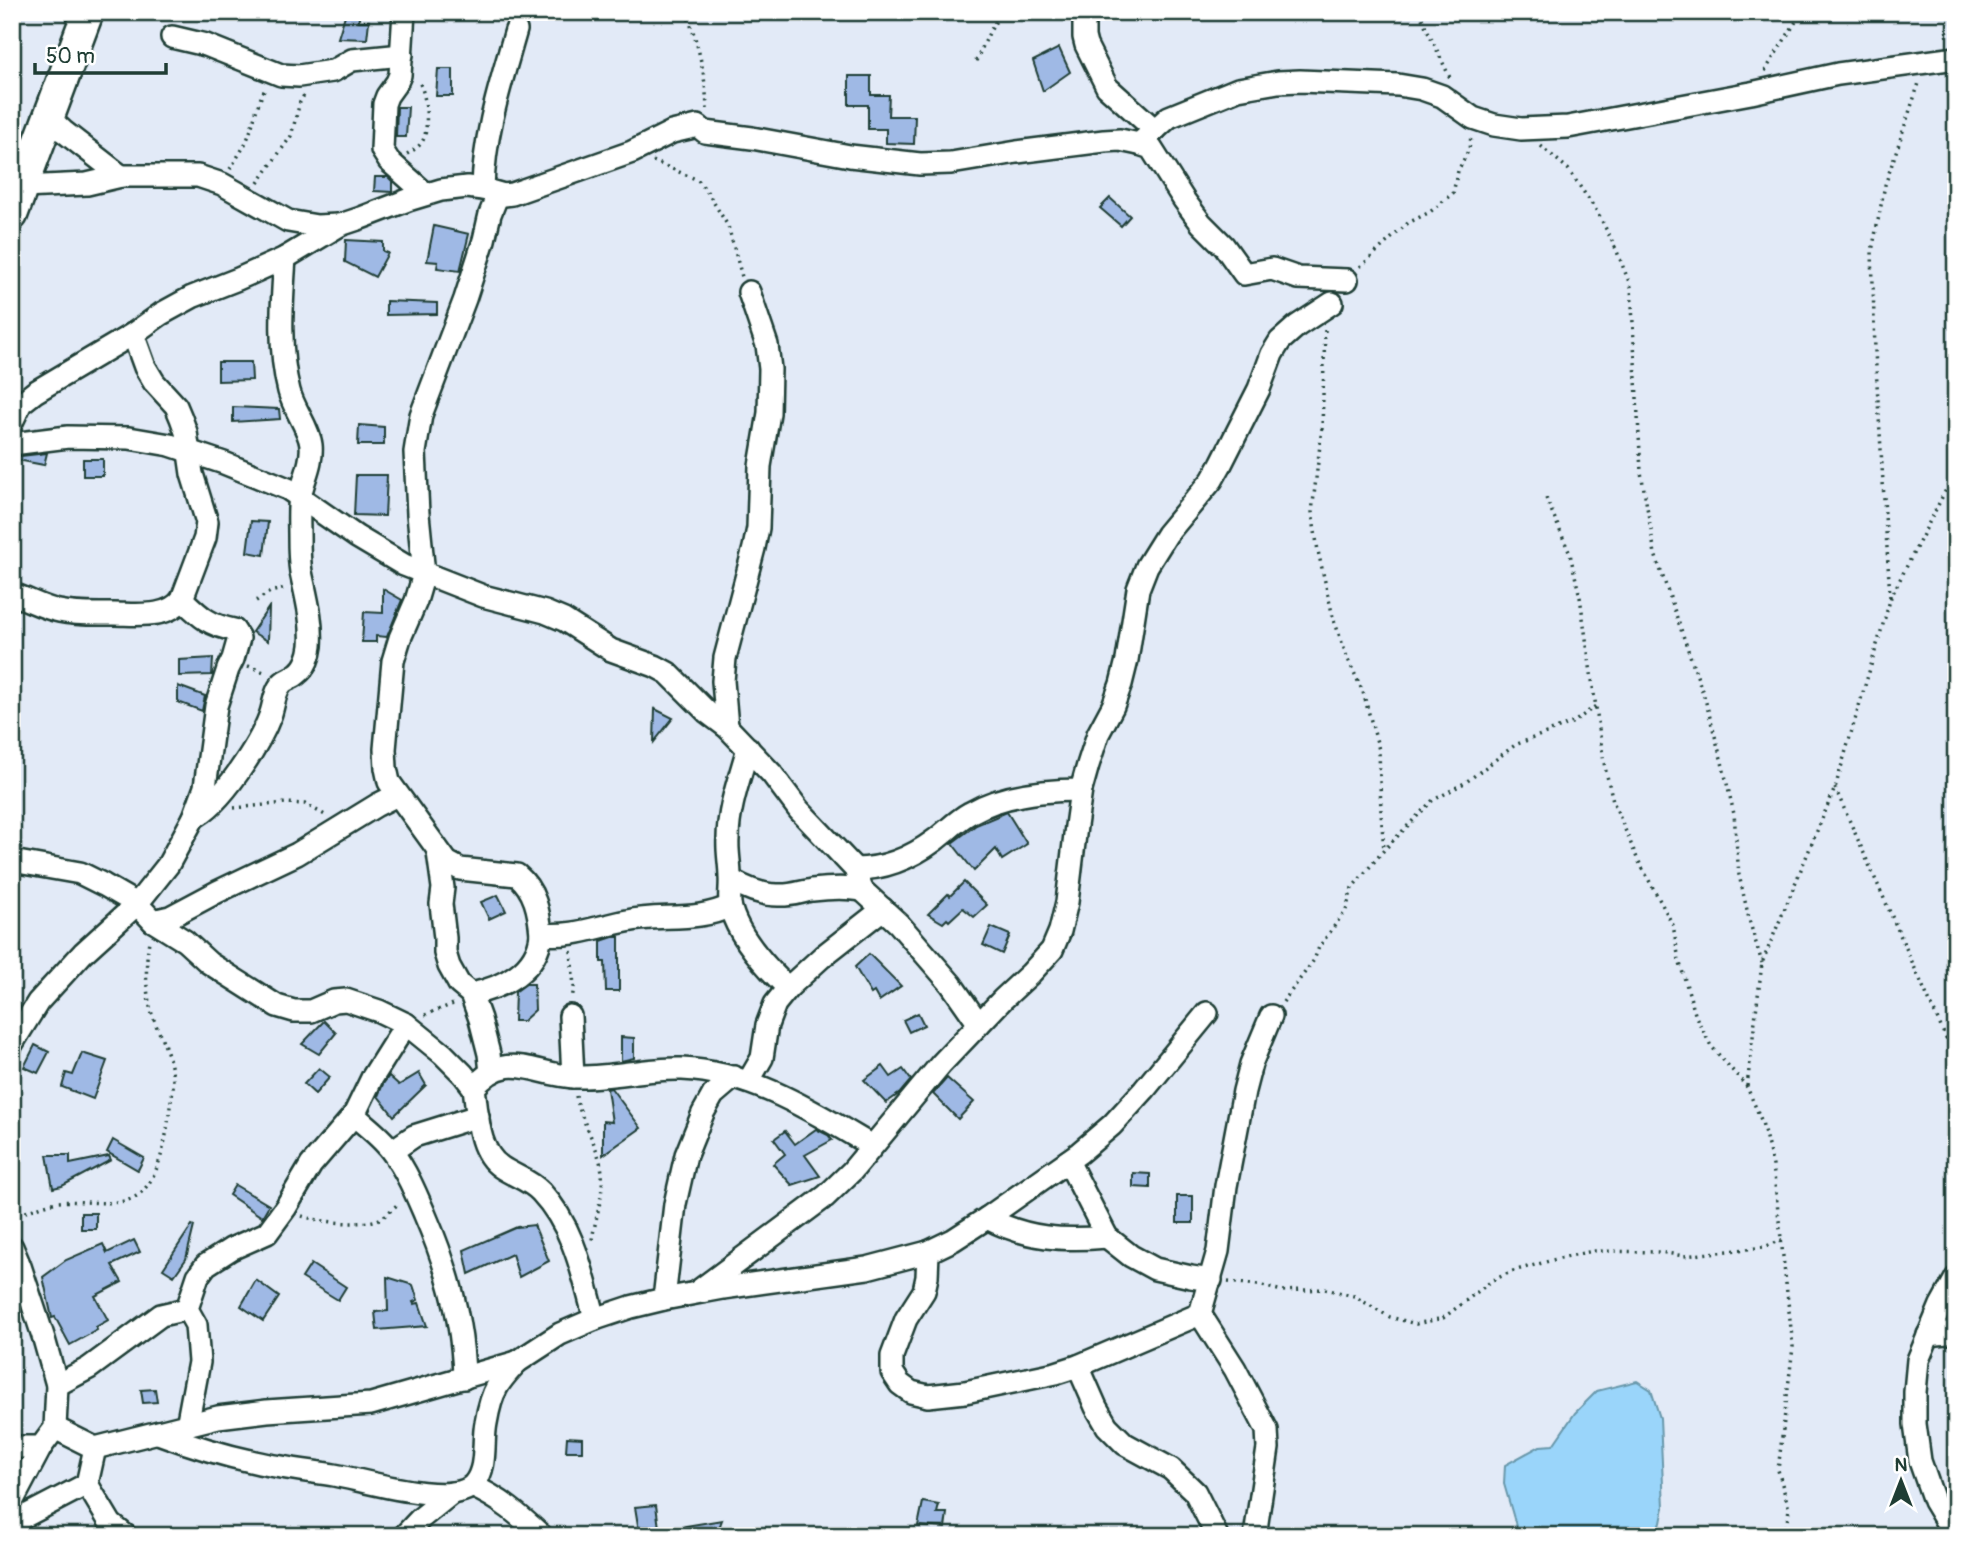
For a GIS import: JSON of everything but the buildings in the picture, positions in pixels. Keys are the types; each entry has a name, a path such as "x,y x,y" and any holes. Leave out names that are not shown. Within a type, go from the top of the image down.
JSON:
{"street":[{"path":"12,215 88,12"},
{"path":"404,12 402,55 397,82 384,104 382,141 384,155 426,194"},
{"path":"1084,12 1086,45 1107,87 1147,137 1151,148 1189,208 1224,246 1244,274 1272,269 1298,278 1347,280"},
{"path":"471,994 498,986 522,971 536,956 541,934 536,903 531,891 517,875 460,869 447,862 389,782 385,749 393,662 424,574 415,464 421,415 465,299 484,240 490,214 491,191 486,146 494,103 516,30"},
{"path":"172,37 206,45 281,75 333,71 352,60 402,55"},
{"path":"12,422 21,403 35,392 161,314 192,297 285,258 340,225 426,194 454,188 512,194 520,192 632,152 689,127 698,126 705,132 850,156 919,164 951,163 1017,152 1147,137 1169,117 1218,96 1278,82 1398,85 1422,89 1442,96 1465,112 1494,125 1521,129 1568,127 1838,74 1956,58"},
{"path":"48,117 121,176"},
{"path":"23,187 87,184 121,176 198,176 222,184 288,221 317,226 340,225"},
{"path":"194,817 216,801 228,786 270,716 277,691 284,681 298,674 304,667 311,645 309,606 301,571 299,535 300,497 311,443 293,407 284,369 282,317 285,258"},
{"path":"727,727 723,681 725,658 758,528 760,466 769,413 770,369 767,345 749,292"},
{"path":"695,1293 826,1196 852,1171 941,1064 1052,950 1067,902 1081,790 1098,734 1121,684 1128,660 1138,589 1147,566 1167,534 1212,480 1259,389 1272,354 1280,341 1332,303"},
{"path":"12,594 56,611 81,615 139,615 160,612 178,605 182,599 205,538 207,522 192,474 186,432 176,406 149,374 132,334"},
{"path":"12,444 68,437 107,437 150,441 188,450 272,482 300,497 366,543 404,565 482,596 545,611 611,650 668,673 707,712 727,727 772,774 799,810 855,869 862,890 899,923 951,984 979,1024"},
{"path":"12,1044 38,1002 83,953 136,904 168,866 194,817 205,787 216,706 239,638 233,629 208,622 182,599"},
{"path":"748,748 730,818 730,906 736,922 770,971 788,988"},
{"path":"855,869 884,867 902,861 936,840 970,813 993,803 1044,791 1081,790"},
{"path":"153,922 170,917 297,854 397,795"},
{"path":"438,852 443,888 441,904 445,953 459,984 471,994 489,1054 491,1072"},
{"path":"12,862 80,873 136,904 153,922 185,941 209,963 277,1006 294,1011 311,1011 334,1001 346,1000 362,1004 406,1024 443,1054 474,1088 483,1142 488,1155 501,1167 529,1182 542,1193 565,1228 583,1271 595,1319"},
{"path":"731,880 762,893 776,895 841,887 862,890"},
{"path":"541,934 571,934 626,921 710,913 730,906"},
{"path":"664,1299 675,1204 687,1155 698,1124 713,1095 741,1080 762,1058 769,1016 788,988 883,909"},
{"path":"55,1428 95,1448 218,1417 371,1404 517,1362 560,1334 595,1319 664,1299 867,1268 928,1252 987,1218 1068,1161 1112,1125 1207,1013"},
{"path":"570,1016 573,1077"},
{"path":"928,1252 924,1291 906,1319 892,1356 892,1372 900,1384 911,1392 928,1396 987,1389 1078,1366 1200,1314 1218,1251 1228,1175 1244,1091 1251,1064 1271,1016"},
{"path":"187,1426 199,1362 196,1325 187,1309 198,1276 206,1265 267,1233 311,1165 354,1115 372,1078 406,1024"},
{"path":"474,1088 491,1072 501,1067 523,1065 573,1077 667,1069 698,1071 761,1087 873,1146"},
{"path":"354,1115 392,1151 415,1191 439,1247 460,1319 464,1378"},
{"path":"392,1151 414,1136 478,1116"},
{"path":"1068,1161 1107,1237 1131,1256 1155,1269 1211,1280"},
{"path":"987,1218 1005,1228 1040,1237 1071,1240 1107,1237"},
{"path":"12,1247 57,1385 55,1428 41,1447 12,1502"},
{"path":"1955,1536 1934,1501 1920,1461 1915,1392 1918,1360 1941,1305 1956,1278"},
{"path":"57,1385 89,1368 161,1315 187,1309"},
{"path":"1200,1314 1235,1369 1267,1430 1268,1448 1255,1536"},
{"path":"1928,1335 1956,1332"},
{"path":"404,1536 421,1518 480,1474 486,1446 485,1427 497,1387 517,1362"},
{"path":"1078,1366 1107,1426 1125,1444 1179,1476 1195,1492 1217,1536"},
{"path":"158,1433 257,1463 336,1475 398,1489 426,1493 462,1490 488,1493 542,1536"},
{"path":"13,1446 41,1447"},
{"path":"95,1448 87,1485 111,1524 126,1536"},
{"path":"12,1523 87,1485"}],"path":[{"path":"686,12 696,40 706,90 705,132"},
{"path":"976,61 1001,12"},
{"path":"1347,280 1408,223 1430,212 1453,193 1458,171 1469,149 1465,112 1419,12"},
{"path":"1751,93 1802,12"},
{"path":"389,161 412,152 425,137 423,86 417,81 402,55"},
{"path":"1891,597 1875,351 1872,251 1885,185 1926,62"},
{"path":"247,197 290,136 300,102 313,74"},
{"path":"222,184 247,142 258,100 268,83 281,75"},
{"path":"1521,129 1568,169 1598,213 1631,287 1642,472 1655,554 1705,699 1722,762 1734,814 1739,875 1762,963"},
{"path":"632,152 698,180 728,226 740,274 749,292"},
{"path":"1332,303 1325,331 1322,428 1312,512 1333,617 1363,692 1379,750 1384,850"},
{"path":"1747,1087 1762,963 1835,788 1891,597 1956,470"},
{"path":"1546,498 1570,554 1580,597 1604,763 1613,801 1637,858 1673,925 1679,960 1696,1017 1711,1046 1747,1087 1762,1122 1773,1166 1793,1347 1778,1470 1789,1509 1785,1536"},
{"path":"256,601 270,592 290,588 301,571"},
{"path":"233,659 236,663 277,675 284,681"},
{"path":"1271,1016 1314,960 1346,910 1352,888 1384,850 1432,801 1466,782 1515,745 1574,722 1597,705"},
{"path":"1835,788 1956,1061"},
{"path":"216,801 233,808 305,804 346,825"},
{"path":"12,1216 54,1203 129,1200 143,1191 156,1170 163,1153 174,1083 166,1046 153,1017 149,990 146,962 153,922"},
{"path":"570,1016 574,987 571,934"},
{"path":"406,1024 471,994"},
{"path":"573,1077 578,1108 600,1159 602,1174 591,1250 583,1271"},
{"path":"286,1207 291,1213 311,1219 356,1222 378,1220 415,1191"},
{"path":"1211,1280 1258,1285 1282,1291 1325,1289 1354,1296 1390,1317 1416,1324 1443,1318 1493,1280 1513,1271 1560,1258 1593,1251 1684,1255 1764,1247 1782,1240"}],"water":[{"path":"1637,1381 1651,1390 1660,1418 1664,1507 1661,1523 1654,1536 1519,1536 1504,1484 1505,1465 1540,1446 1553,1445 1575,1413 1597,1391"}]}
